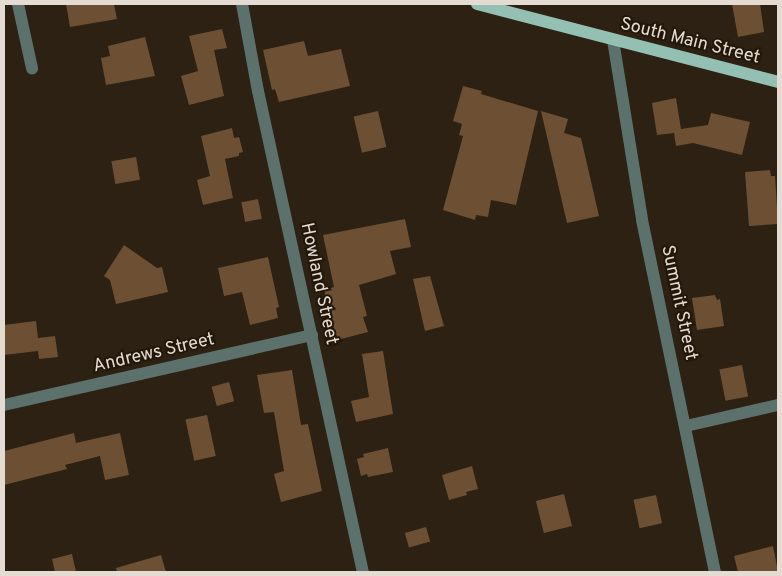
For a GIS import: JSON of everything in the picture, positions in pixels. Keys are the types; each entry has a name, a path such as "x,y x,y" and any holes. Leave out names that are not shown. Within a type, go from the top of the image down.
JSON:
{"main road":[{"name":"South Main Street","path":"477,4 778,82"}],"street":[{"path":"18,4 32,68"},
{"name":"Howland Street","path":"242,4 258,91 363,572"},
{"name":"Summit Street","path":"613,40 642,220 716,572"},
{"name":"Andrews Street","path":"4,405 312,335"},
{"path":"686,426 778,405"}],"building":[{"path":"66,4 114,4 117,19 70,27"},
{"path":"732,4 760,4 764,32 738,37"},
{"path":"222,29 227,48 214,50 224,96 189,105 181,76 198,71 189,36"},
{"path":"145,37 155,76 106,85 101,58 110,56 108,46"},
{"path":"304,41 308,56 341,49 350,86 279,102 275,89 272,90 263,50"},
{"path":"463,86 482,91 481,94 538,111 516,205 491,200 488,217 476,215 475,220 443,210 463,136 459,135 462,124 453,121"},
{"path":"676,98 681,129 708,125 711,113 750,122 742,155 693,143 676,146 674,133 657,135 652,103"},
{"path":"378,111 386,147 362,153 354,117"},
{"path":"541,111 568,119 564,133 581,138 599,216 567,223"},
{"path":"232,128 234,138 239,137 243,152 239,153 239,156 225,159 233,198 203,205 197,180 210,176 201,136"},
{"path":"136,157 140,180 115,184 111,161"},
{"path":"770,170 771,176 775,176 778,224 749,226 745,172"},
{"path":"258,199 262,219 245,222 241,202"},
{"path":"405,219 411,247 390,251 396,274 359,285 367,316 363,317 368,332 337,340 324,290 334,287 323,235"},
{"path":"124,245 157,268 162,267 168,292 116,304 110,280 104,276"},
{"path":"268,257 279,307 276,308 278,318 250,325 242,292 224,296 218,268"},
{"path":"430,276 444,326 425,331 413,279"},
{"path":"715,295 717,300 720,299 724,326 697,330 692,298"},
{"path":"36,321 38,338 55,336 58,357 39,359 38,351 4,355 4,325"},
{"path":"383,351 393,414 356,422 351,401 369,397 362,354"},
{"path":"742,365 748,396 726,401 719,369"},
{"path":"292,370 301,425 308,424 322,491 281,502 274,474 284,471 274,412 264,413 257,375"},
{"path":"229,382 234,401 217,406 212,387"},
{"path":"207,415 216,456 194,461 185,420"},
{"path":"74,433 76,443 120,433 129,475 105,480 100,456 65,465 67,469 4,485 4,451"},
{"path":"388,448 393,472 368,477 367,474 361,476 357,459 364,457 363,454"},
{"path":"472,466 478,489 466,492 467,495 449,500 442,475"},
{"path":"564,494 572,526 544,533 536,501"},
{"path":"656,495 662,523 640,528 634,500"},
{"path":"426,527 430,541 409,547 405,533"},
{"path":"773,546 778,572 738,572 734,556"},
{"path":"72,554 76,572 55,572 52,559"},
{"path":"161,555 166,572 117,572 116,568"}]}
